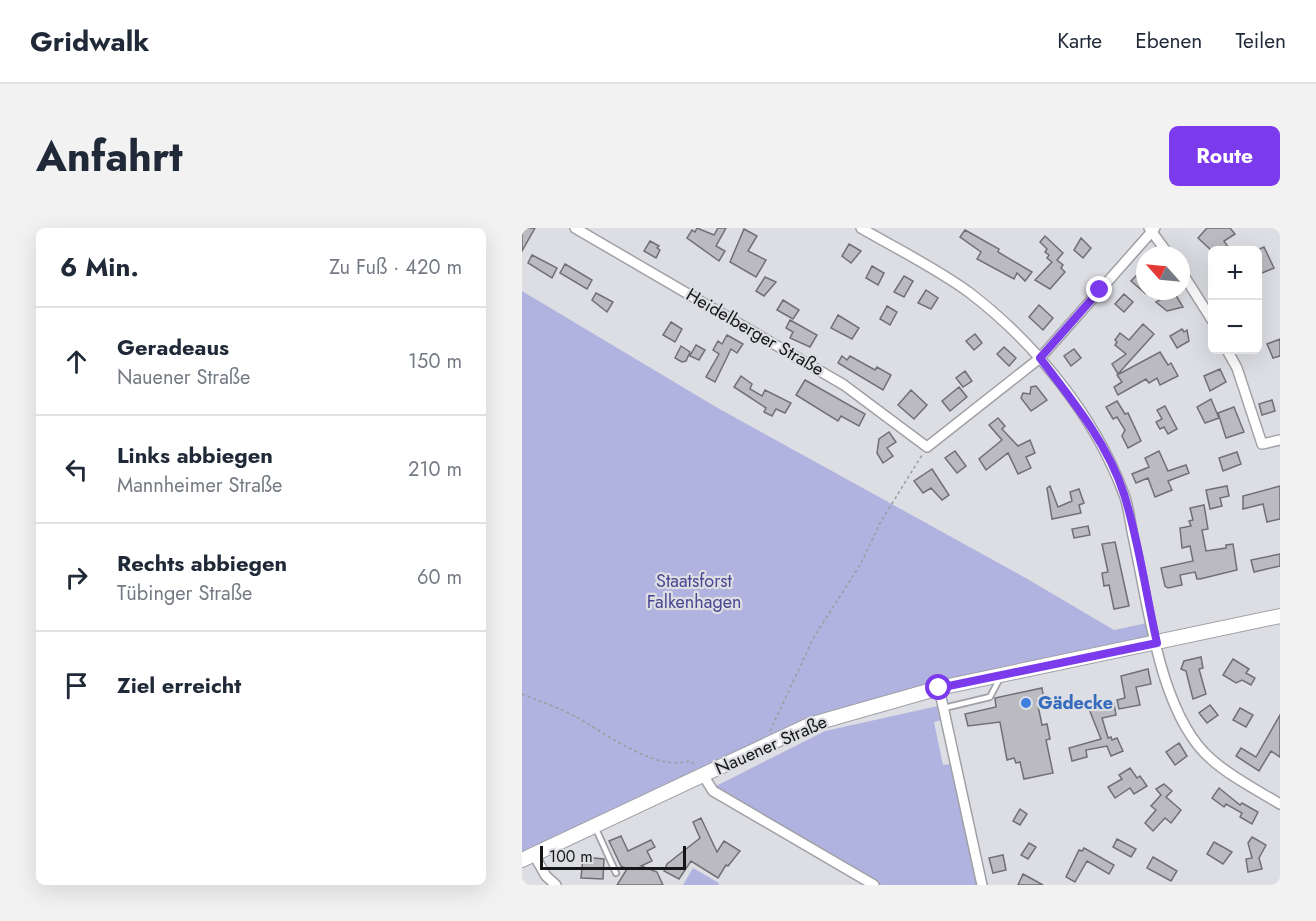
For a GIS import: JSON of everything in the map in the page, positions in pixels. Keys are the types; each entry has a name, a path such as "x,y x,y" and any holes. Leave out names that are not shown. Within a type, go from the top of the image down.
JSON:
{"main road":[{"name":"Nauener Straße","path":"528,857 761,748 835,716 939,688 1280,616"}],"street":[{"name":"Heidelberger Straße","path":"575,228 844,385 927,447"},
{"path":"861,228 971,294 1040,358 1079,410 1103,448 1124,494 1168,689 1181,722 1211,759 1280,804"},
{"path":"927,447 1040,358 1152,229 1163,246"},
{"path":"1190,285 1208,314"},
{"path":"1229,354 1237,369 1262,444 1280,440"},
{"path":"939,688 982,885"},
{"path":"705,774 712,791 874,885"},
{"path":"528,857 556,885"}],"lane":[{"path":"944,708 990,697 1002,675"},
{"path":"595,826 616,873"}],"path":[{"path":"761,748 814,637 860,566 880,523 927,447"},
{"path":"522,694 573,715 638,754 680,763 689,761 705,774"}],"green space":[{"name":"Staatsforst Falkenhagen","path":"522,291 716,407 1024,577 1114,630 1152,622 1157,643 835,716 522,860"},
{"path":"938,706 942,720 934,722 943,765 951,764 977,885 881,885 714,787 825,731"},
{"path":"693,868 719,883 718,885 683,885"}],"building":[{"path":"522,228 535,228 522,251"},
{"path":"697,228 714,235 718,228 726,228 716,246 725,251 719,261 687,238 692,230 695,232"},
{"path":"1207,228 1230,228 1235,234 1224,241 1227,246 1208,247 1198,238"},
{"path":"744,229 757,236 748,251 766,260 756,277 730,262"},
{"path":"965,230 999,249 998,252 1032,272 1025,281 1017,273 1014,279 977,259 981,252 960,237"},
{"path":"1045,236 1063,253 1057,260 1063,265 1061,268 1065,272 1050,289 1035,280 1052,262 1047,258 1049,255 1045,252 1047,249 1040,242"},
{"path":"1081,238 1091,248 1083,258 1074,250"},
{"path":"650,241 659,246 657,248 660,250 656,258 644,251"},
{"path":"849,244 861,251 851,263 842,256"},
{"path":"1264,247 1274,268 1262,273 1262,248"},
{"path":"532,255 557,268 552,278 528,263"},
{"path":"565,264 592,280 587,289 560,273"},
{"path":"872,266 884,273 878,285 866,278"},
{"path":"904,276 913,281 904,297 894,292"},
{"path":"1136,276 1136,285 1131,281"},
{"path":"765,277 776,282 764,296 756,291"},
{"path":"926,290 938,298 931,309 918,303"},
{"path":"596,293 613,302 607,312 592,300"},
{"path":"1124,294 1133,302 1124,312 1115,304"},
{"path":"783,300 799,310 793,319 777,310"},
{"path":"1179,300 1183,307 1167,311 1156,302"},
{"path":"1039,305 1053,318 1043,330 1029,317"},
{"path":"887,306 897,312 890,325 880,319"},
{"path":"838,315 859,328 852,339 831,328"},
{"path":"790,320 817,335 810,347 790,338 793,332 786,328"},
{"path":"671,322 682,329 675,342 663,335"},
{"path":"1143,324 1154,334 1118,374 1112,364 1126,354 1115,345 1117,342 1115,340 1120,333 1129,340"},
{"path":"1182,329 1184,332 1187,330 1189,341 1177,348 1170,336"},
{"path":"975,334 982,343 974,350 966,341"},
{"path":"727,335 743,344 737,353 731,349 715,382 706,377 719,354 713,350 718,341 722,344"},
{"path":"1280,339 1280,356 1273,358 1267,344"},
{"path":"696,345 705,350 699,360 690,356"},
{"path":"681,346 690,352 686,361 682,362 675,358"},
{"path":"1004,347 1016,358 1009,366 997,354"},
{"path":"1074,349 1081,358 1071,366 1064,356"},
{"path":"1160,352 1168,365 1171,363 1178,376 1160,385 1157,378 1149,383 1146,379 1118,395 1114,387 1122,382 1117,375"},
{"path":"842,356 847,360 850,356 875,370 877,367 891,375 883,390 838,363"},
{"path":"1220,369 1226,382 1210,391 1204,376"},
{"path":"965,371 972,381 963,387 956,378"},
{"path":"741,376 752,384 750,389 762,396 765,390 791,403 785,413 776,409 772,416 764,412 766,408 734,387"},
{"path":"805,380 865,414 859,426 841,416 838,421 796,395"},
{"path":"1036,386 1047,400 1031,411 1021,398 1023,393 1030,394 1031,387"},
{"path":"959,387 967,397 950,411 942,401"},
{"path":"911,390 927,405 914,419 898,405"},
{"path":"1211,399 1219,418 1205,423 1197,407"},
{"path":"1272,400 1275,411 1262,415 1259,404"},
{"path":"1117,401 1125,414 1128,413 1141,441 1128,448 1122,436 1125,430 1117,417 1113,419 1106,407"},
{"path":"1165,406 1177,429 1168,434 1164,427 1160,429 1156,422 1162,419 1157,410"},
{"path":"1234,407 1244,432 1226,438 1218,413"},
{"path":"998,418 1005,426 1002,429 1018,446 1030,440 1035,453 1026,457 1031,468 1018,474 1008,453 986,470 979,459 1002,440 989,425"},
{"path":"889,432 896,442 887,448 893,456 883,463 877,453 879,439"},
{"path":"955,451 966,466 957,473 945,458"},
{"path":"1159,451 1168,471 1186,465 1189,473 1168,481 1172,490 1155,497 1148,478 1136,483 1132,474 1149,467 1145,458"},
{"path":"1237,452 1241,464 1223,471 1219,458"},
{"path":"932,469 949,495 942,500 931,488 923,493 914,481"},
{"path":"1050,486 1058,507 1072,501 1070,492 1079,489 1084,503 1079,505 1081,513 1052,519 1047,488"},
{"path":"1227,486 1229,496 1220,498 1222,506 1210,509 1206,490"},
{"path":"1280,486 1280,519 1267,522 1263,504 1243,509 1243,496"},
{"path":"1204,505 1208,529 1202,530 1206,551 1226,548 1226,545 1233,544 1237,570 1200,579 1197,579 1195,572 1180,575 1182,585 1168,588 1165,586 1161,568 1193,561 1190,546 1182,548 1180,528 1191,526 1189,521 1193,520 1190,508"},
{"path":"1088,526 1090,535 1074,538 1072,529"},
{"path":"1115,542 1129,606 1114,609 1109,585 1104,586 1102,573 1108,572 1102,544"},
{"path":"1280,554 1280,566 1254,572 1251,560"},
{"path":"1201,657 1203,668 1199,669 1206,694 1193,699 1186,671 1181,669 1184,661"},
{"path":"1233,659 1249,669 1246,673 1255,678 1251,685 1242,680 1236,683 1223,675"},
{"path":"1148,669 1151,684 1136,687 1140,705 1119,709 1117,700 1125,698 1121,676"},
{"path":"1042,688 1044,700 1037,701 1042,725 1047,724 1050,739 1046,740 1053,773 1024,779 1020,762 1016,763 1014,758 1007,760 1000,722 968,726 965,714 996,707 995,698"},
{"path":"1114,703 1116,715 1102,718 1108,738 1111,737 1112,740 1117,738 1123,751 1111,756 1107,746 1086,750 1087,757 1072,761 1069,748 1101,739 1089,709"},
{"path":"1210,705 1218,715 1207,723 1199,713"},
{"path":"1240,708 1253,715 1246,727 1233,720"},
{"path":"1280,715 1280,757 1271,751 1259,771 1236,756 1241,748 1256,757"},
{"path":"1179,743 1187,756 1175,765 1166,752"},
{"path":"1130,768 1147,786 1134,794 1130,788 1115,798 1108,787 1122,779 1119,775"},
{"path":"1164,784 1172,791 1166,797 1181,810 1171,823 1165,818 1153,831 1145,823 1156,810 1151,806 1161,795 1156,789"},
{"path":"1219,788 1240,805 1242,803 1258,812 1252,824 1240,817 1242,813 1226,804 1224,807 1212,798"},
{"path":"1020,809 1027,814 1020,825 1013,821"},
{"path":"701,818 717,852 724,841 740,851 728,866 726,865 718,878 691,861 679,879 664,871 667,864 700,838 693,822"},
{"path":"621,836 628,851 651,840 655,847 647,851 652,861 641,866 657,872 663,885 617,885 627,869 621,866 609,841"},
{"path":"1252,837 1266,845 1259,858 1262,869 1248,872 1246,859 1252,858 1248,843"},
{"path":"1117,839 1136,849 1131,857 1113,847"},
{"path":"1214,842 1232,852 1223,864 1207,854"},
{"path":"1029,843 1036,847 1028,859 1021,855"},
{"path":"1084,848 1114,865 1109,874 1087,861 1075,882 1066,877 1079,850 1082,851"},
{"path":"1003,855 1006,870 993,873 989,858"},
{"path":"583,857 604,859 603,879 581,878"},
{"path":"1153,857 1177,871 1171,881 1147,868"},
{"path":"1023,874 1043,885 1018,885"}],"place":[{"name":"Gädecke","path":"1026,703"}],"route":[{"path":"939,688 1157,643 1124,494 1103,448 1079,410 1040,358 1100,290"}]}
